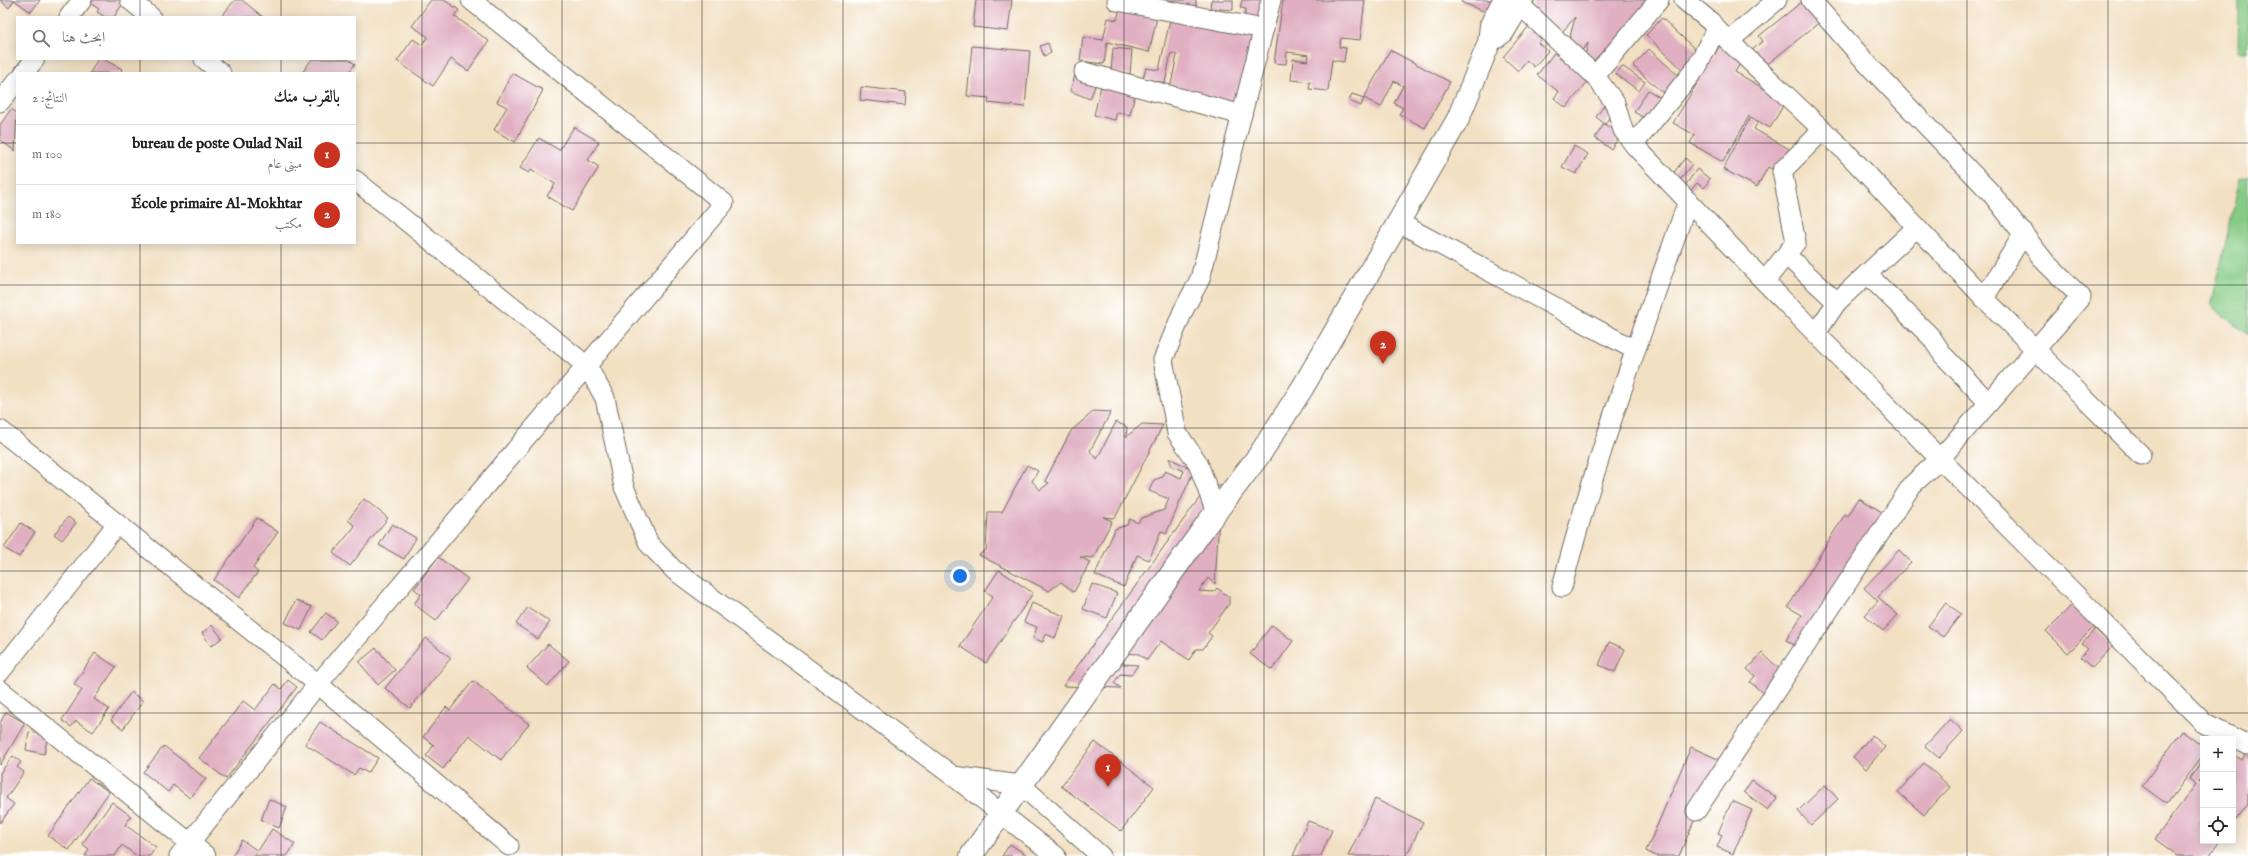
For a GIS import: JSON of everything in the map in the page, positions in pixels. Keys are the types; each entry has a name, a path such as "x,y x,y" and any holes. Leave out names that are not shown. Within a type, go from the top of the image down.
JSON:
{"main road":[{"path":"971,856 1216,513 1260,454 1303,386 1458,119 1489,43 1503,32 1512,2"}],"street":[{"path":"69,16 82,0"},
{"path":"130,0 151,16"},
{"path":"184,850 318,684 724,203 471,0"},
{"path":"1216,513 1198,463 1177,433 1163,360 1183,311 1200,279 1271,0"},
{"path":"1595,76 1659,0"},
{"path":"1684,0 1711,22 1823,130 1984,298 2141,455"},
{"path":"1634,144 1723,34 1777,0"},
{"path":"1696,811 1912,485 1940,459 2081,297 2046,263 2024,233 1991,193 1877,75 1811,0"},
{"path":"1117,1 1201,8 1264,29"},
{"path":"1512,2 1595,76 1614,103 1623,130 1634,144 1764,281 1940,459 2205,724 2248,745"},
{"path":"25,72 34,60"},
{"path":"205,60 220,72"},
{"path":"1084,72 1242,114"},
{"path":"0,102 16,82"},
{"path":"1764,281 1796,242 1782,171 1823,130"},
{"path":"356,181 587,366 604,398 624,487 649,544 674,570 953,776 1056,856"},
{"path":"1562,587 1578,524 1635,350 1688,202"},
{"path":"1398,222 1635,350"},
{"path":"1816,333 1837,302 1917,227"},
{"path":"1984,298 2024,233"},
{"path":"1786,255 1837,302"},
{"path":"1867,274 1928,334 1943,355 1989,403"},
{"path":"0,430 318,684 509,846"},
{"path":"0,672 116,524"},
{"path":"0,690 184,850 206,856"},
{"path":"953,776 1021,785 1101,856"}],"green space":[{"path":"2239,0 2248,0 2248,51 2238,51"},
{"path":"2248,176 2248,335 2211,306 2240,179"}],"building":[{"path":"0,0 14,0 9,8"},
{"path":"14,0 40,0 31,12"},
{"path":"94,0 125,0 115,16 103,16 97,12 99,9 91,4"},
{"path":"235,0 242,0 262,16 222,16"},
{"path":"431,0 444,0 459,10 454,16 489,41 468,71 451,59 433,86 397,61 413,39 422,45 428,37 412,26"},
{"path":"976,0 1012,0 1008,31 973,27"},
{"path":"1148,0 1196,0 1196,6"},
{"path":"1211,0 1233,0 1233,10 1210,8"},
{"path":"1242,0 1263,0 1239,104 1170,89 1177,55 1171,53 1165,83 1143,78 1146,68 1159,70 1172,11 1242,26 1246,9 1240,8"},
{"path":"1283,0 1365,0 1360,40 1341,38 1339,47 1346,48 1344,62 1332,60 1328,91 1309,89 1310,82 1291,80 1293,59 1308,61 1309,55 1287,52 1286,64 1274,63"},
{"path":"1462,0 1500,0 1493,15 1461,2"},
{"path":"1534,0 1662,0 1608,63 1599,55 1592,63 1584,61 1588,43 1579,54 1568,45 1575,17 1558,37 1531,14"},
{"path":"1804,0 1821,21 1764,67 1751,51 1763,41 1759,36"},
{"path":"1121,4 1158,13 1149,52 1107,42 1104,64 1080,61 1083,37 1103,40 1108,18 1117,20"},
{"path":"1662,18 1699,53 1683,70 1646,35"},
{"path":"1530,25 1544,37 1538,43 1548,51 1534,67 1527,60 1518,71 1503,57"},
{"path":"1048,43 1051,53 1044,56 1040,46"},
{"path":"1721,44 1744,57 1735,72 1786,101 1770,128 1749,116 1723,162 1690,143 1695,135 1673,123"},
{"path":"972,46 1030,51 1025,107 988,103 989,98 967,96"},
{"path":"1113,48 1132,50 1130,74 1111,72"},
{"path":"1649,49 1679,76 1664,94 1633,66"},
{"path":"1390,50 1450,82 1425,128 1399,114 1403,108 1394,103 1403,86 1394,81 1381,107 1364,98"},
{"path":"1554,53 1589,80 1566,108 1554,98 1559,92 1537,75"},
{"path":"97,60 105,60 122,69 120,72 91,72"},
{"path":"311,60 349,60 355,64 349,72 303,72"},
{"path":"1622,66 1645,82 1639,91 1616,74"},
{"path":"512,73 543,90 515,142 494,130 507,107 497,102"},
{"path":"1076,73 1097,81 1090,99 1070,91"},
{"path":"1103,78 1137,86 1130,115 1117,112 1115,120 1094,115"},
{"path":"861,87 906,92 905,105 860,100"},
{"path":"1648,90 1662,99 1648,120 1634,112"},
{"path":"1352,94 1364,98 1361,106 1349,101"},
{"path":"1608,100 1617,106 1605,124 1596,117"},
{"path":"11,109 16,112 15,151 0,140 0,125"},
{"path":"1750,118 1758,122 1754,129 1798,154 1785,177 1768,167 1757,187 1723,169"},
{"path":"1604,124 1621,134 1611,149 1595,138"},
{"path":"574,127 599,142 588,160 599,167 572,211 547,196 555,184 531,169 529,173 520,168 539,138 559,150"},
{"path":"1574,146 1588,154 1576,174 1562,167"},
{"path":"1685,158 1692,164 1680,180 1672,175"},
{"path":"1697,169 1710,179 1704,188 1697,183 1688,194 1682,190"},
{"path":"1094,411 1111,412 1090,451 1097,459 1116,422 1127,427 1126,437 1142,424 1163,425 1115,518 1103,517 1112,521 1093,558 1080,557 1090,562 1074,592 1061,582 1049,591 979,555 986,550 988,512 1002,512 1027,465 1038,471 1032,481 1040,490 1049,483 1045,481 1071,431"},
{"path":"1169,458 1194,470 1166,534 1161,531 1149,560 1137,555 1124,587 1095,575 1115,529 1127,525 1130,519 1138,523 1141,518 1164,510 1169,499 1149,491 1154,480 1162,477 1165,471 1181,478 1184,471 1172,466"},
{"path":"1208,486 1221,486 1215,584 1208,578 1199,591 1214,592 1217,588 1229,597 1229,604 1208,633 1212,636 1203,649 1196,649 1189,660 1161,641 1147,660 1139,654 1124,653 1123,664 1138,665 1131,675 1120,674 1114,683 1121,688 1063,686"},
{"path":"1859,498 1887,515 1803,650 1786,640 1802,615 1788,607 1845,514 1848,516"},
{"path":"364,499 388,518 350,566 333,553 355,526 348,520"},
{"path":"68,517 76,523 62,540 54,534"},
{"path":"257,518 278,532 253,568 258,572 239,598 214,580"},
{"path":"21,523 35,532 19,557 4,548"},
{"path":"392,524 416,538 404,559 379,545"},
{"path":"1899,550 1911,562 1878,597 1898,615 1883,631 1865,615 1878,601 1864,588"},
{"path":"438,557 468,579 436,621 414,604 421,594 414,589"},
{"path":"999,570 1033,593 986,663 960,646 993,596 985,591"},
{"path":"1092,584 1117,593 1107,618 1083,609"},
{"path":"296,600 312,607 301,630 285,623"},
{"path":"1032,603 1064,616 1055,638 1046,634 1043,642 1033,638 1037,627 1024,622"},
{"path":"1946,603 1961,614 1943,637 1928,626"},
{"path":"2072,605 2094,627 2068,653 2046,631"},
{"path":"528,607 550,622 538,639 516,624"},
{"path":"326,613 337,621 322,640 311,632"},
{"path":"212,625 222,638 211,646 202,633"},
{"path":"1272,625 1293,641 1272,670 1250,654"},
{"path":"2095,629 2113,646 2092,668 2080,657 2088,649 2082,644"},
{"path":"426,638 451,658 410,708 385,688"},
{"path":"1609,642 1625,649 1615,672 1599,665"},
{"path":"548,644 569,661 548,686 527,668"},
{"path":"376,648 395,670 378,685 359,662"},
{"path":"95,653 116,667 94,699 109,709 93,732 76,721 71,727 62,720 82,690 74,684"},
{"path":"1762,653 1785,674 1765,695 1750,682 1755,676 1747,669"},
{"path":"288,680 297,687 226,779 199,758 243,701 255,710 275,684 281,689"},
{"path":"473,681 529,724 501,760 469,735 443,769 426,756 434,745 423,737 446,707 450,710"},
{"path":"131,692 143,701 123,729 111,720"},
{"path":"6,712 25,723 0,765 0,723"},
{"path":"1950,719 1963,731 1939,758 1925,746"},
{"path":"320,722 378,758 368,773 359,768 354,775 305,744"},
{"path":"2182,731 2200,745 2200,759 2167,804 2142,786"},
{"path":"29,732 48,735 44,754 26,750"},
{"path":"1872,735 1885,747 1866,769 1853,757"},
{"path":"1095,742 1154,787 1121,831 1061,786"},
{"path":"164,746 206,779 190,798 173,785 168,792 143,772"},
{"path":"1691,747 1720,760 1679,856 1656,856 1646,851"},
{"path":"2248,751 2248,804 2236,820 2236,756 2242,760"},
{"path":"13,756 21,762 17,767 24,772 6,798 14,804 0,823 0,773"},
{"path":"1924,763 1950,787 1924,815 1898,792"},
{"path":"2200,763 2200,844 2218,844 2209,856 2178,856 2155,839 2196,784 2189,779"},
{"path":"89,778 109,792 69,850 48,836"},
{"path":"1752,780 1777,798 1768,810 1744,792"},
{"path":"1825,785 1838,799 1811,825 1798,811"},
{"path":"269,799 287,807 279,828 261,820"},
{"path":"1375,799 1423,822 1406,856 1348,856"},
{"path":"1732,801 1752,810 1733,854 1717,847 1722,835 1718,833"},
{"path":"112,802 131,816 125,825 156,847 150,856 137,856 122,845 115,856 85,856 89,849 82,844"},
{"path":"1308,821 1332,830 1321,856 1293,856"},
{"path":"272,829 295,844 287,856 258,856 254,854 252,856 232,856 242,840 258,851"},
{"path":"1010,844 1028,856 1002,856"}],"place":[{"name":"École primaire Al-Mokhtar","path":"1383,364"},
{"name":"bureau de poste Oulad Nail","path":"1108,787"}]}
